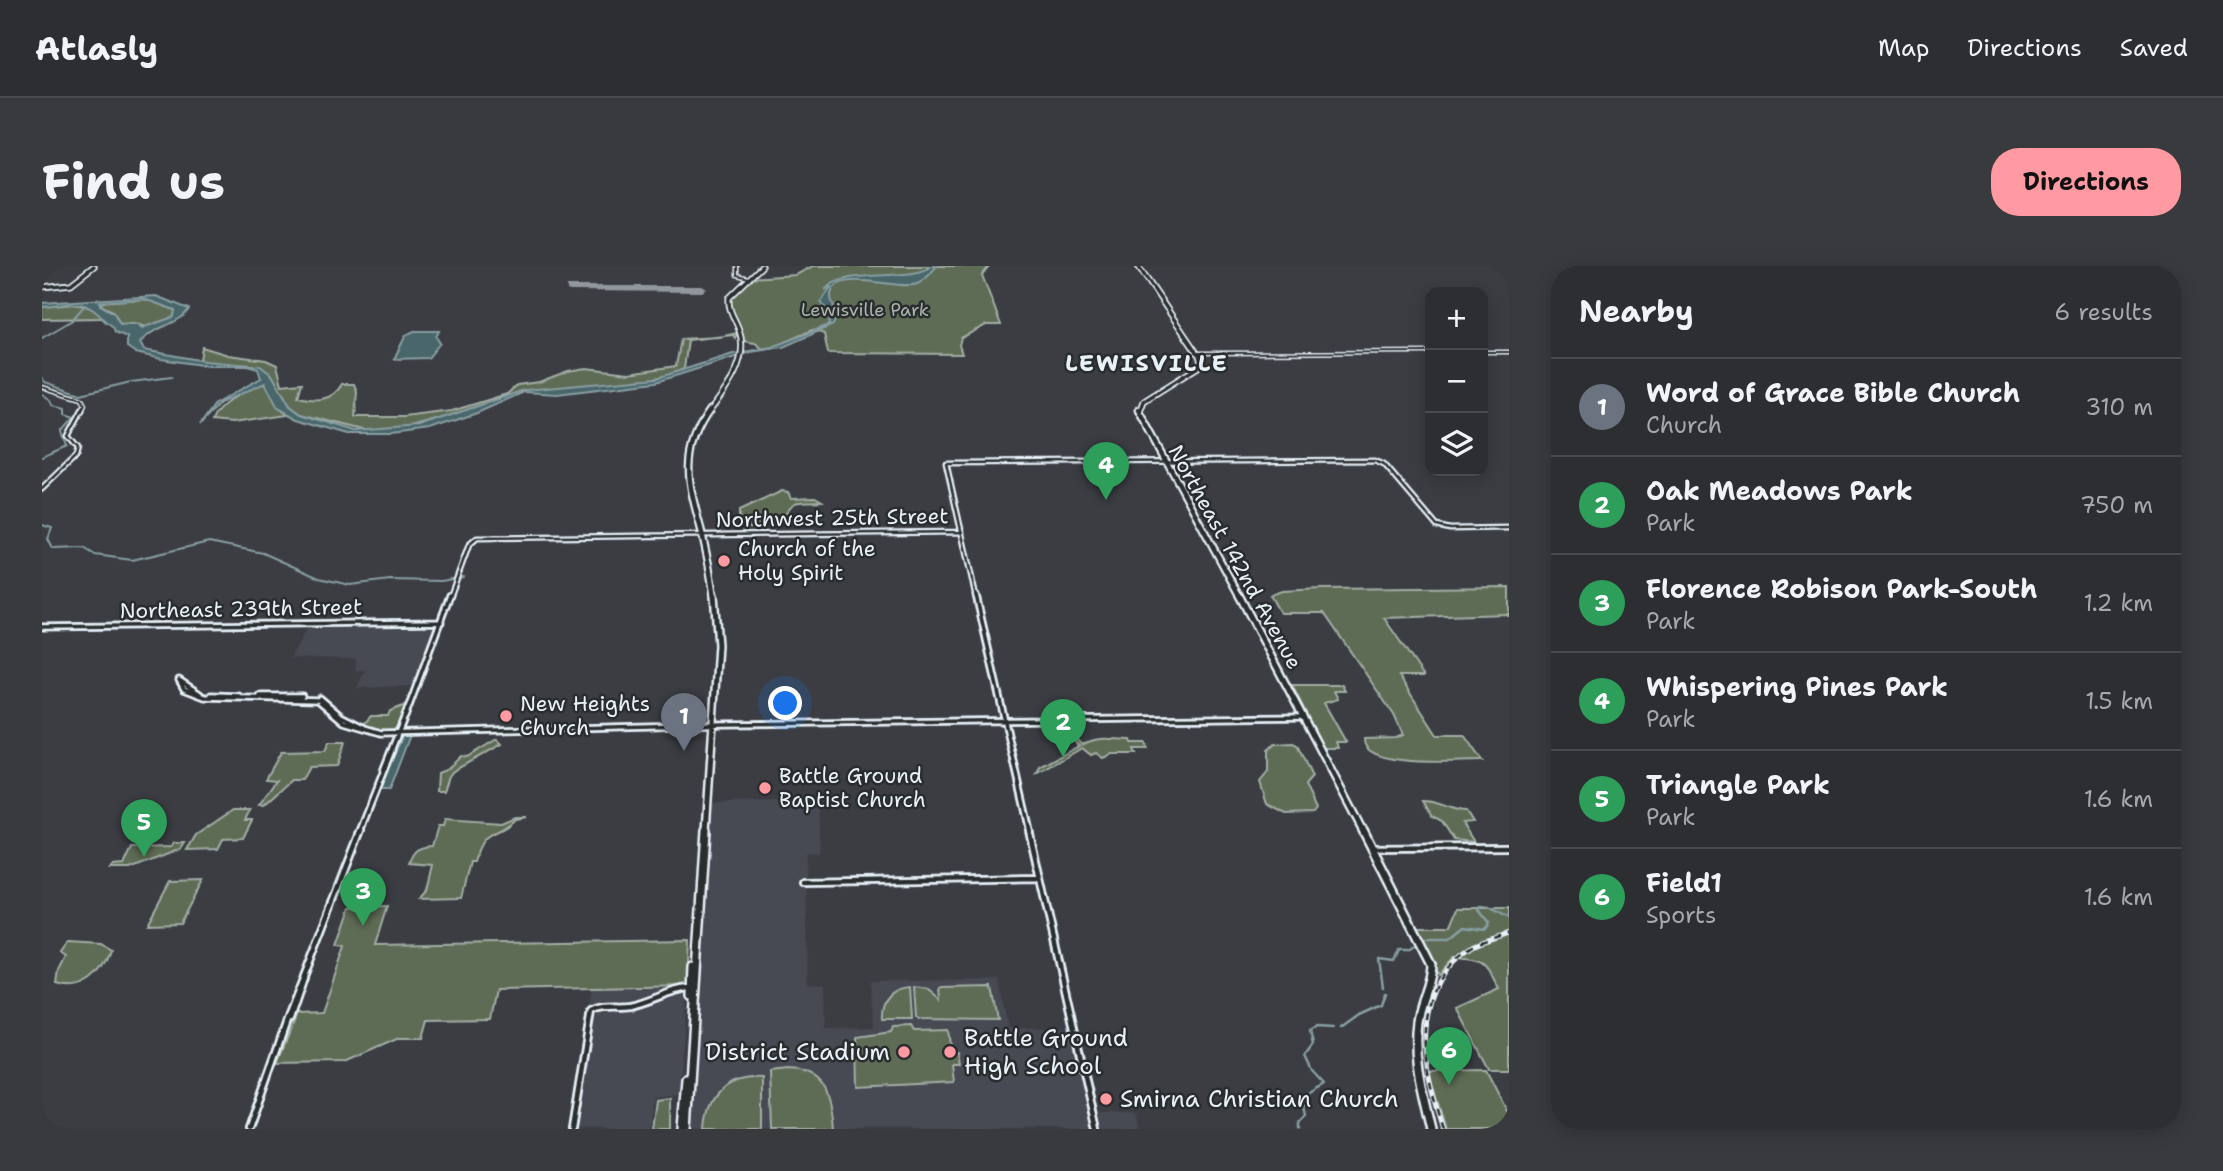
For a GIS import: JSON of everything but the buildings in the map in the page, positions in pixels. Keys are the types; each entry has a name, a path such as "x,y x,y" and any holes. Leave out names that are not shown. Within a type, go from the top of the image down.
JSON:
{"main road":[{"path":"42,287 71,284 94,266"},
{"path":"684,1129 713,725 717,619 688,472 691,442 699,423 732,377 740,359 742,332 729,310 728,302 731,294 762,266"},
{"path":"1138,266 1198,353"},
{"name":"Northeast 142nd Avenue","path":"1198,353 1201,362 1198,367 1146,399 1139,411 1304,717 1429,957 1432,968 1419,1008 1416,1036 1419,1072 1431,1129"},
{"path":"684,1129 692,988 700,908"}],"street":[{"path":"737,266 738,276 749,278"},
{"path":"1198,353 1425,352"},
{"path":"1488,352 1509,352"},
{"path":"42,387 82,399 85,405 68,436 77,447 77,453 42,489"},
{"path":"1097,1129 946,463 1377,460 1384,464 1440,527 1509,528"},
{"name":"Northwest 25th Street","path":"441,622 473,540 489,537 962,532"},
{"path":"249,1129 441,622"},
{"name":"Northeast 239th Street","path":"42,627 441,622"},
{"path":"366,730 341,716 319,698 207,695 192,691 179,680 184,689 205,697 318,700 326,704 335,716 366,730 398,733 463,729 1304,717"},
{"path":"1373,848 1509,846"},
{"path":"803,882 1040,878"},
{"path":"572,1129 591,1011 596,1007 636,1004 666,990 692,988"}],"shaded area":[{"path":"309,625 439,625 412,686 357,688 365,670 355,670 356,659 290,658"},
{"path":"818,801 820,853 806,853 808,983 825,984 826,1028 874,1027 870,981 999,980 1008,1028 1069,1027 1093,1129 690,1129 713,803"},
{"path":"688,986 679,1094 653,1097 650,1129 569,1129 592,988"},
{"path":"1098,1113 1136,1113 1140,1129 1102,1129"}],"green space":[{"name":"Lewisville Park","path":"813,266 990,266 982,275 1001,325 986,325 961,338 959,345 962,354 828,353 824,334 812,330 774,347 763,349 755,343 744,341 728,302 749,278 796,275"},
{"path":"148,299 175,310 174,317 145,327 133,323 120,324 113,311 100,305 105,301"},
{"path":"74,304 94,308 103,318 42,319 42,307"},
{"path":"711,337 688,340 684,369 666,376 634,382 522,391 408,428 368,431 301,414 290,406 272,375 251,365 209,363 200,360 202,347 228,355 266,360 277,365 282,385 302,383 298,397 304,398 323,399 333,394 342,384 354,384 357,392 355,417 404,417 452,411 507,394 517,385 539,382 568,371 586,368 629,373 676,366 681,339"},
{"path":"262,383 288,415 232,423 212,421 226,403"},
{"path":"782,491 788,492 791,498 815,497 822,501 795,503 784,517 766,520 758,528 746,528 739,518 739,511"},
{"path":"1509,587 1509,616 1384,618 1424,676 1399,676 1437,735 1464,735 1482,761 1434,762 1395,759 1378,755 1368,749 1364,739 1396,738 1403,735 1394,715 1324,613 1280,613 1270,595 1282,591 1320,589"},
{"path":"1292,685 1342,685 1345,691 1334,691 1338,699 1324,703 1346,742 1336,742 1338,748 1323,748"},
{"path":"406,705 396,729 379,730 363,725 371,716 388,716 390,711"},
{"path":"1074,737 1082,745 1100,739 1131,740 1132,743 1146,743 1148,749 1134,749 1136,754 1112,754 1103,758 1096,753 1091,755 1082,748 1037,774 1040,767 1079,746 1073,740"},
{"path":"497,739 502,744 453,771 444,791 437,791 438,773 448,769 461,756 467,757"},
{"path":"329,742 345,742 337,766 309,767 302,780 292,780 264,805 259,805 277,780 266,779 281,752 325,751"},
{"path":"1275,744 1297,745 1312,777 1305,785 1316,809 1313,813 1286,814 1267,804 1260,782 1268,772 1268,750"},
{"path":"1423,801 1466,811 1473,822 1462,823 1474,842 1454,840 1442,821 1432,816"},
{"path":"233,810 250,810 245,820 252,820 243,838 223,839 218,849 187,850 196,835"},
{"path":"515,817 527,817 515,819 482,842 474,862 470,862 461,898 419,899 427,890 433,865 409,863 417,850 432,846 438,826 443,826 445,819 501,823"},
{"path":"174,843 185,843 181,849 130,869 110,869 112,866 124,865 132,848 171,847"},
{"path":"203,880 180,923 147,924 170,881"},
{"path":"387,906 375,945 690,940 688,986 496,990 490,1019 428,1020 423,1038 399,1038 345,1062 277,1063 297,1014 322,1013 345,946 338,945 351,907"},
{"path":"1458,908 1509,908 1509,1069 1489,1069 1457,1008 1499,989 1487,967 1473,959 1454,957 1438,975 1416,927 1448,927"},
{"path":"68,942 101,944 111,950 98,974 75,987 57,985 59,971 66,957 60,953"},
{"path":"910,987 912,1019 882,1019 883,1006 888,996 897,990"},
{"path":"914,987 928,989 941,1000 940,988 992,987 998,1020 919,1019 916,1017"},
{"name":"District Stadium","path":"911,1026 914,1031 948,1030 951,1052 957,1052 959,1064 952,1064 954,1082 858,1087 857,1037 891,1032 893,1027"},
{"path":"1486,1070 1509,1115 1509,1129 1446,1129 1428,1071"},
{"path":"801,1071 818,1080 828,1096 833,1129 772,1129 770,1072"},
{"path":"762,1078 762,1129 706,1129 711,1106 722,1090 739,1080"},
{"path":"670,1098 670,1129 652,1129 656,1100"}],"water":[{"path":"937,266 917,284 855,281 835,286 831,297 837,316 833,325 783,347 751,352 656,382 557,394 524,392 477,413 430,429 391,434 349,434 298,419 278,408 265,383 220,403 200,425 215,404 261,378 258,369 247,366 208,366 136,353 127,347 127,337 115,332 112,326 90,308 76,304 42,307 42,303 156,296 189,309 179,319 145,337 140,343 144,350 204,361 260,366 272,375 290,406 301,414 356,431 419,426 525,390 657,378 733,354 772,347 829,325 830,315 821,302 832,286 825,290 835,283 862,276 922,271","holes":["144,299 175,310 174,317 142,328 137,324 120,324 114,313 100,305 100,302"]},
{"path":"414,331 439,331 436,337 440,343 428,358 394,359 406,335"},
{"path":"403,735 410,735 389,790 379,790"}],"waterway":[{"path":"42,338 71,321 85,305"},
{"path":"42,378 45,382 81,394 131,382 172,377"},
{"path":"42,394 51,400 53,405 66,408 66,414 74,417 62,431 67,446 42,457"},
{"path":"42,525 52,528 48,539 53,549 84,548 95,555 132,560 209,542 263,553 319,578 350,585 390,580 441,581 464,577"},
{"path":"1423,938 1450,938 1465,926 1485,929 1489,923 1479,910 1481,906 1489,907 1509,918"},
{"path":"1383,987 1379,959 1394,961 1399,950 1408,950 1416,945"},
{"path":"1341,1028 1359,1015 1381,1005 1385,993"},
{"path":"1300,1129 1300,1123 1306,1116 1304,1099 1324,1084 1312,1071 1305,1056 1313,1045 1310,1031 1317,1027 1333,1028"}],"runway":[{"path":"570,288 702,289"}],"railway":[{"path":"1443,1129 1429,1079 1426,1054 1425,1029 1429,1006 1437,984 1452,964 1473,946 1509,933"}],"place":[{"name":"Whispering Pines Park","path":"1106,500"},
{"name":"Church of the Holy Spirit","path":"724,561"},
{"name":"New Heights Church","path":"506,716"},
{"name":"Word of Grace Bible Church","path":"684,751"},
{"name":"Oak Meadows Park","path":"1063,757"},
{"name":"Battle Ground Baptist Church","path":"765,788"},
{"name":"Triangle Park","path":"144,857"},
{"name":"Florence Robison Park-South","path":"363,926"},
{"name":"District Stadium","path":"904,1052"},
{"name":"Battle Ground High School","path":"950,1052"},
{"name":"Field1","path":"1449,1085"},
{"name":"Smirna Christian Church","path":"1106,1099"}],"district":[{"name":"LEWISVILLE","path":"1147,363"}]}
